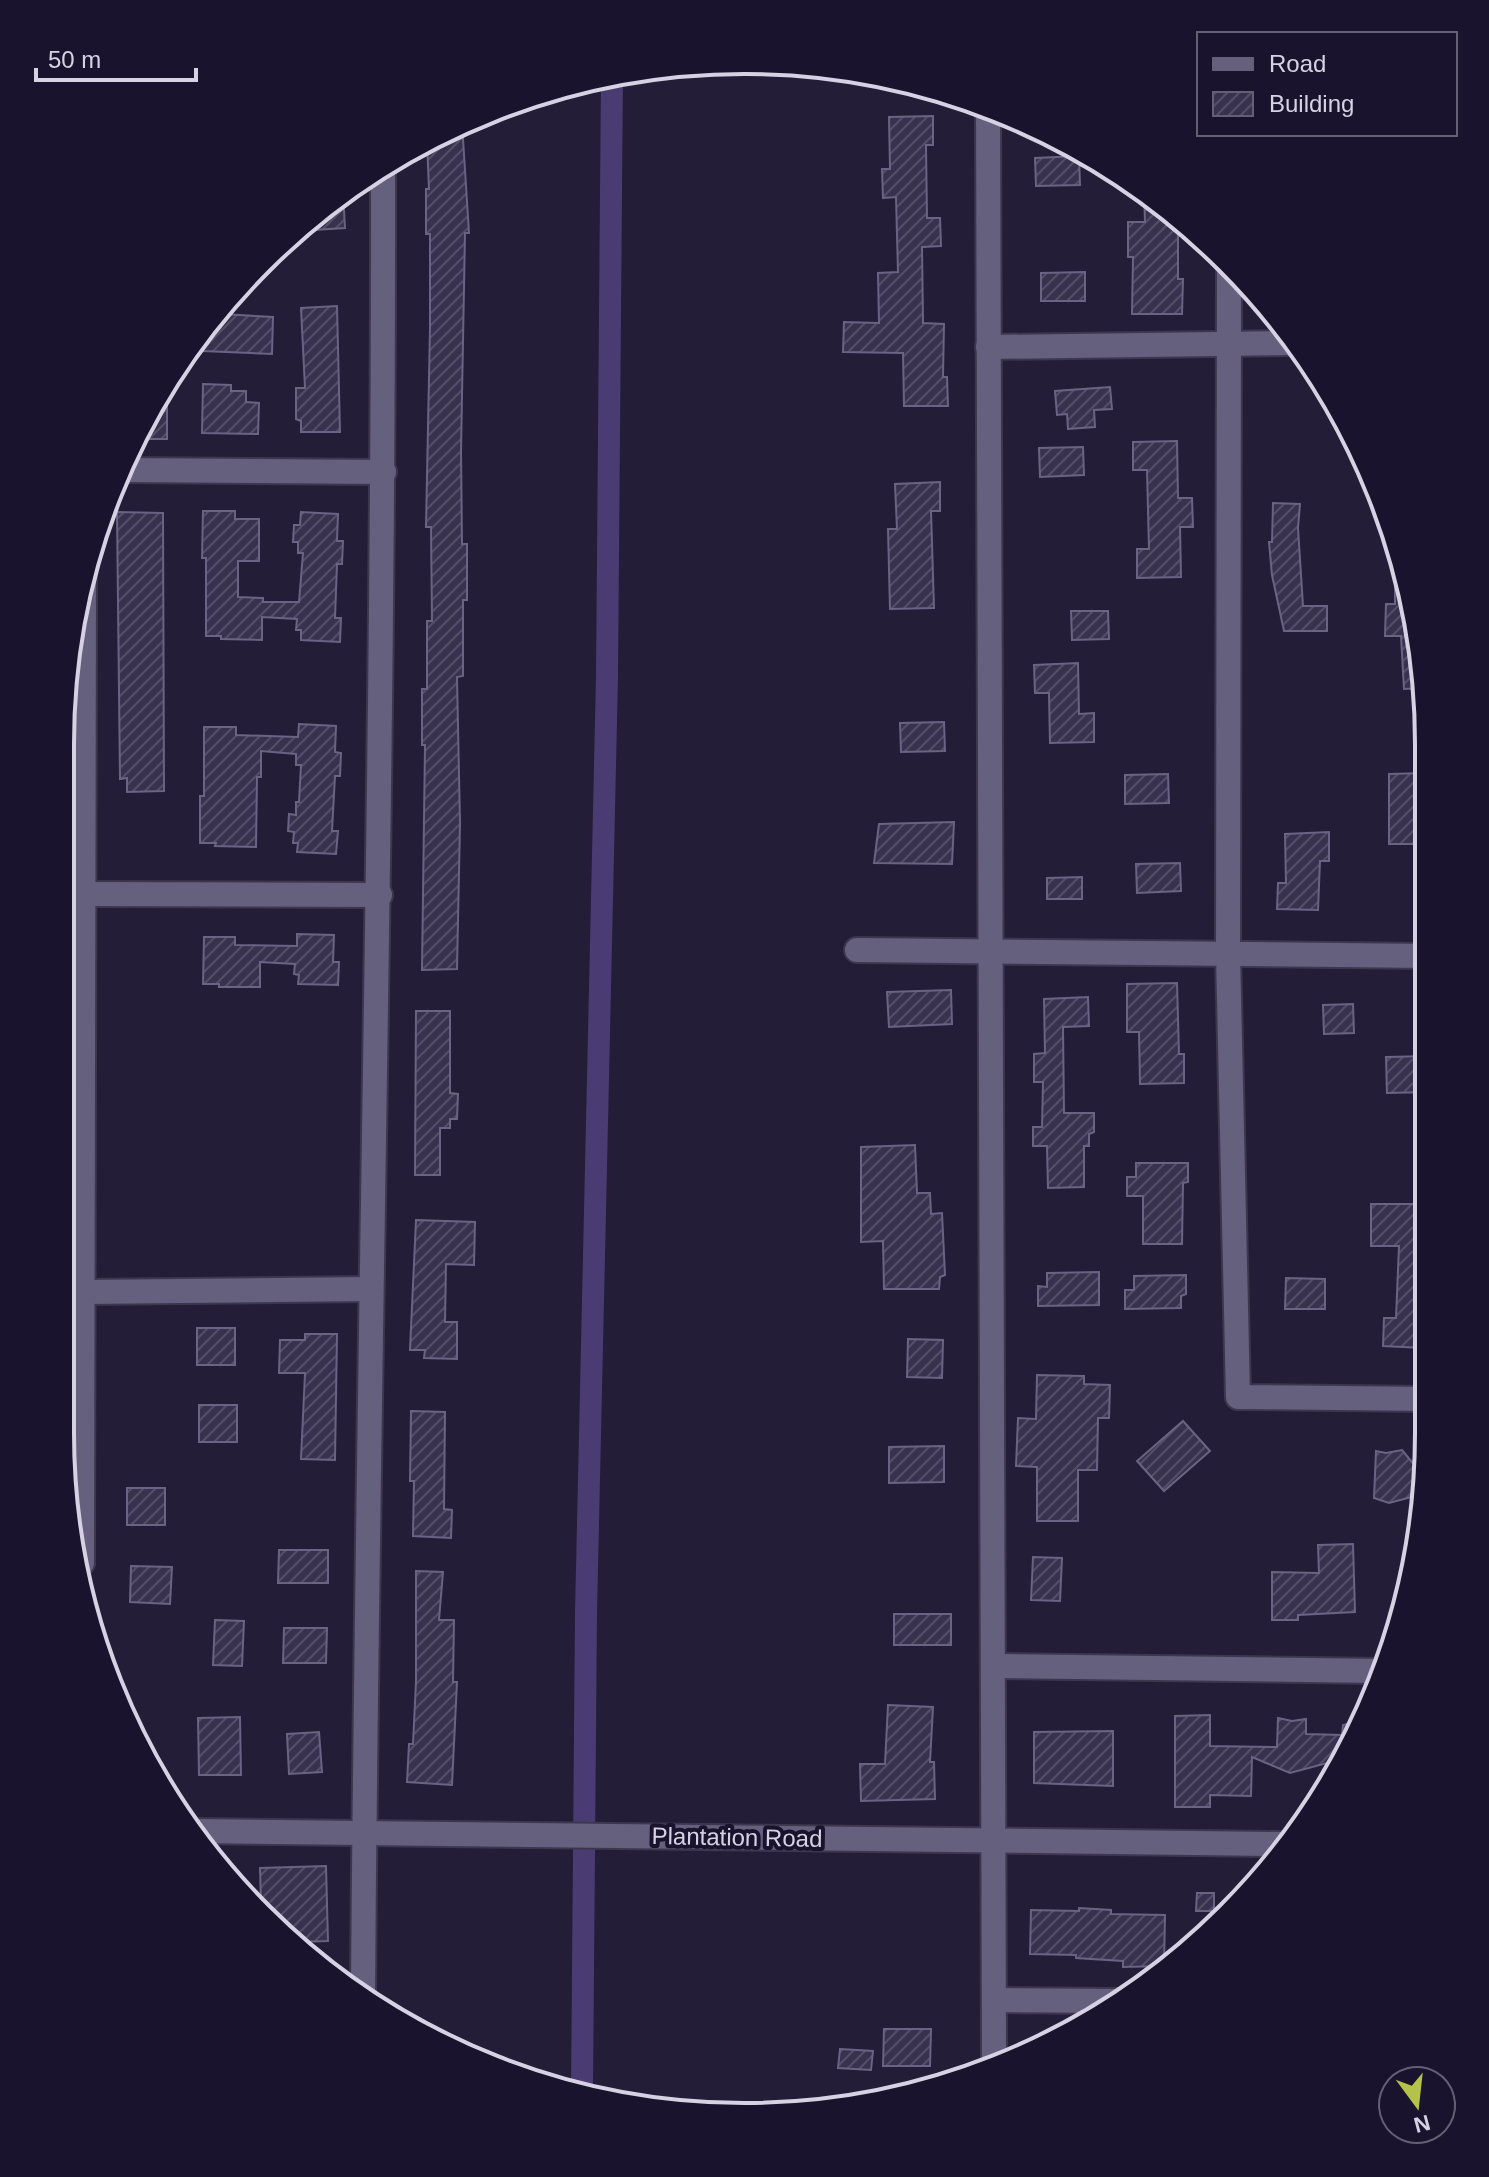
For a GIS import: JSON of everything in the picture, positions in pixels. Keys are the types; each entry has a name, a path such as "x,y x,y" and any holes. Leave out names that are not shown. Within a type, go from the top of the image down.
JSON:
{"street":[{"path":"988,120 994,2055"},
{"path":"363,1984 370,1289 380,895 383,180"},
{"path":"1229,281 1228,954 1238,1397 1415,1399"},
{"path":"988,347 1281,343"},
{"path":"133,470 384,472"},
{"path":"82,1532 84,633"},
{"path":"83,894 380,895"},
{"path":"857,950 1415,956"},
{"path":"82,1292 370,1289"},
{"path":"994,1666 1371,1671"},
{"name":"Plantation Road","path":"206,1831 1274,1844"},
{"path":"994,2000 1100,2001"}],"building":[{"path":"933,116 933,145 926,145 927,218 940,218 941,246 922,247 923,323 944,324 943,377 947,377 948,406 904,406 903,353 843,352 844,322 879,323 878,273 898,272 896,197 883,198 882,169 890,169 889,117"},
{"path":"463,136 469,233 465,233 461,451 462,544 467,544 467,600 463,600 463,676 457,677 460,824 457,969 422,970 425,745 422,745 422,689 427,689 427,621 432,621 431,527 426,527 430,234 426,234 426,189 429,189 428,154"},
{"path":"1066,157 1079,164 1080,185 1036,186 1035,158"},
{"path":"344,207 345,228 315,230"},
{"path":"1144,207 1178,233 1178,279 1183,279 1182,314 1132,314 1133,257 1128,257 1128,222 1145,222"},
{"path":"1085,272 1085,301 1041,301 1041,273"},
{"path":"337,306 340,432 301,432 301,421 296,419 296,388 305,388 301,308"},
{"path":"230,314 273,317 272,354 203,351"},
{"path":"203,384 231,385 231,391 246,391 246,402 259,403 258,434 202,433"},
{"path":"1110,387 1112,409 1094,410 1095,427 1068,429 1067,414 1057,415 1055,391"},
{"path":"167,404 167,439 148,439"},
{"path":"1177,441 1178,498 1192,498 1193,527 1180,527 1181,577 1137,578 1137,549 1149,549 1147,470 1133,470 1133,442"},
{"path":"1083,447 1084,475 1040,477 1039,448"},
{"path":"940,482 940,511 931,511 934,608 890,609 888,529 897,529 895,484"},
{"path":"1273,503 1300,504 1298,528 1303,606 1327,606 1327,631 1284,631 1272,575 1269,542 1272,542"},
{"path":"203,511 235,511 235,519 259,519 259,561 238,561 238,597 263,598 263,602 299,602 303,553 298,553 298,542 293,542 294,525 300,525 301,512 338,514 337,541 343,541 342,564 337,564 335,618 341,618 340,642 301,640 301,630 296,630 297,619 262,617 262,640 206,636"},
{"path":"117,512 163,513 164,791 127,792 127,778 120,779"},
{"path":"1395,584 1413,689 1404,689 1401,636 1385,636 1386,604 1395,604"},
{"path":"1071,611 1108,611 1109,639 1072,640"},
{"path":"1078,663 1079,714 1094,713 1094,742 1050,743 1049,693 1035,693 1034,665"},
{"path":"944,722 945,751 901,752 900,723"},
{"path":"299,724 336,726 335,752 341,753 340,776 335,776 332,831 338,831 336,854 297,852 298,843 293,843 294,832 288,831 289,814 296,815 296,802 299,802 301,765 296,765 296,754 261,751 261,777 257,777 256,847 200,843 204,727 236,727 236,735 298,737"},
{"path":"1415,773 1415,844 1389,844 1389,774"},
{"path":"1168,774 1169,803 1125,804 1125,775"},
{"path":"954,822 952,864 874,863 879,824"},
{"path":"1329,832 1329,861 1320,861 1318,910 1277,909 1278,883 1286,883 1285,834"},
{"path":"1180,863 1181,891 1137,893 1136,864"},
{"path":"1082,877 1082,899 1047,899 1047,878"},
{"path":"297,934 334,935 333,962 339,962 338,985 298,984 299,975 294,974 295,964 260,962 260,987 203,984 204,937 235,937 235,945 297,946"},
{"path":"1177,983 1179,1054 1184,1054 1184,1083 1140,1084 1139,1032 1127,1032 1127,984"},
{"path":"951,990 952,1024 889,1027 887,992"},
{"path":"1088,997 1089,1026 1063,1027 1064,1113 1094,1113 1094,1132 1089,1134 1089,1146 1084,1146 1084,1187 1048,1188 1047,1146 1033,1146 1033,1127 1042,1127 1043,1082 1034,1082 1034,1054 1045,1053 1044,999"},
{"path":"1353,1004 1354,1033 1324,1034 1323,1005"},
{"path":"416,1011 450,1011 450,1093 458,1094 457,1119 450,1119 450,1128 440,1128 440,1175 415,1175"},
{"path":"1415,1056 1415,1092 1387,1093 1386,1057"},
{"path":"915,1145 917,1193 930,1193 931,1214 942,1213 945,1275 940,1277 939,1289 884,1289 883,1241 861,1242 861,1147"},
{"path":"1136,1163 1188,1163 1188,1182 1183,1183 1182,1244 1143,1244 1143,1196 1127,1196 1127,1177 1136,1177"},
{"path":"1371,1204 1415,1204 1415,1348 1383,1346 1384,1318 1396,1318 1399,1246 1371,1246"},
{"path":"416,1220 475,1222 474,1265 446,1264 445,1322 457,1322 457,1359 424,1358 425,1350 410,1350"},
{"path":"1099,1272 1099,1305 1038,1306 1038,1286 1047,1287 1047,1273"},
{"path":"1186,1275 1186,1294 1181,1296 1181,1308 1125,1309 1125,1290 1134,1290 1134,1276"},
{"path":"1286,1278 1325,1279 1325,1309 1285,1309"},
{"path":"197,1328 235,1328 235,1365 197,1365"},
{"path":"305,1334 337,1334 335,1460 301,1459 305,1373 279,1373 280,1340 305,1340"},
{"path":"908,1339 943,1340 942,1378 907,1377"},
{"path":"1037,1375 1084,1376 1084,1384 1110,1385 1109,1418 1098,1418 1097,1470 1078,1470 1078,1521 1037,1521 1037,1467 1016,1466 1018,1418 1036,1419"},
{"path":"199,1405 237,1405 237,1442 199,1442"},
{"path":"411,1411 445,1412 444,1509 452,1510 451,1538 413,1536"},
{"path":"1183,1421 1210,1451 1164,1491 1137,1461"},
{"path":"944,1446 944,1482 889,1483 889,1447"},
{"path":"1402,1450 1414,1465 1412,1497 1389,1503 1374,1498 1376,1451"},
{"path":"127,1488 165,1488 165,1525 127,1525"},
{"path":"1353,1544 1355,1612 1298,1615 1298,1620 1272,1620 1272,1572 1319,1573 1318,1545"},
{"path":"279,1550 328,1550 328,1583 278,1583"},
{"path":"1033,1557 1062,1558 1060,1601 1031,1600"},
{"path":"131,1566 172,1567 170,1604 130,1602"},
{"path":"416,1571 443,1572 439,1620 454,1620 453,1682 457,1682 452,1785 407,1782 409,1744 413,1744 416,1681"},
{"path":"894,1614 951,1614 951,1645 894,1645"},
{"path":"215,1620 244,1621 242,1666 213,1665"},
{"path":"284,1628 327,1628 326,1663 283,1663"},
{"path":"888,1705 933,1707 930,1762 934,1762 935,1799 861,1801 860,1764 885,1764"},
{"path":"1210,1715 1210,1746 1277,1747 1278,1718 1292,1721 1306,1719 1306,1734 1342,1735 1343,1725 1348,1724 1327,1764 1290,1773 1252,1757 1251,1796 1210,1795 1210,1807 1175,1807 1175,1716"},
{"path":"240,1717 241,1775 199,1775 198,1718"},
{"path":"1113,1731 1113,1786 1034,1783 1034,1732"},
{"path":"319,1732 322,1772 289,1774 287,1734"},
{"path":"326,1866 328,1941 308,1942 261,1897 260,1868"},
{"path":"1197,1893 1214,1893 1214,1911 1196,1911"},
{"path":"1079,1908 1111,1910 1111,1914 1165,1915 1164,1955 1150,1966 1123,1967 1123,1961 1076,1958 1076,1955 1030,1954 1031,1910 1079,1911"},
{"path":"884,2029 931,2029 930,2066 883,2066"},
{"path":"840,2049 873,2051 871,2070 838,2068"}],"waterway":[{"path":"582,2083 586,1613 607,676 612,87"}]}
